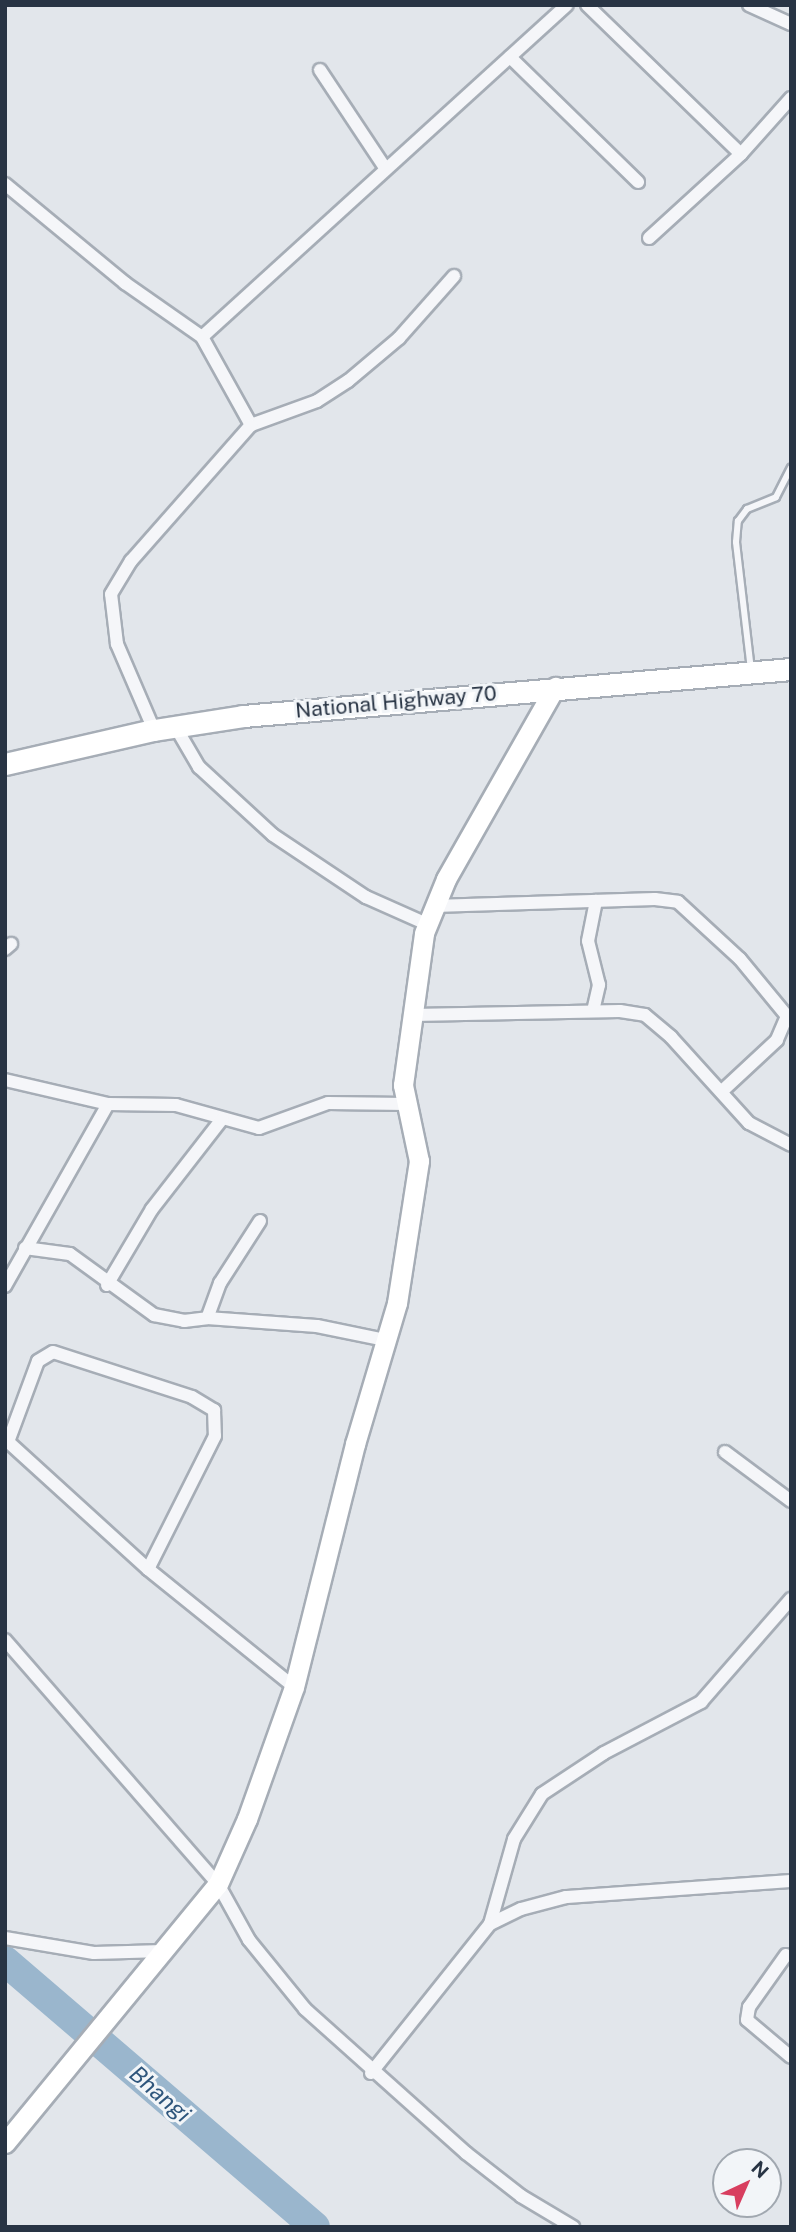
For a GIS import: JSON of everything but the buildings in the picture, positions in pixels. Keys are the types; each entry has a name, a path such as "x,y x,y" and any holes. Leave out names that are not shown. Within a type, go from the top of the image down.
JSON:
{"main road":[{"name":"National Highway 70","path":"5,765 165,728 243,716 555,687 791,669"},
{"path":"5,2143 218,1884 247,1819 294,1687 397,1303 419,1161 406,1104 404,1077 430,915 555,687"}],"street":[{"path":"202,337 567,5"},
{"path":"587,5 741,154"},
{"path":"749,5 791,24"},
{"path":"510,57 638,182"},
{"path":"320,70 385,168"},
{"path":"649,238 741,154 791,98"},
{"path":"5,184 125,283 202,337 251,425"},
{"path":"454,276 399,338 348,381 317,401 251,425 131,561 111,594 117,644 165,728 199,767 273,835 366,897 430,915 596,901 678,902 740,959 783,1010 784,1031 721,1093"},
{"path":"593,1012 599,985 588,951 596,901"},
{"path":"413,1015 634,1012 653,1019 758,1130 791,1145"},
{"path":"5,1080 108,1104 177,1105 222,1119 268,1128 328,1103 406,1104"},
{"path":"5,1286 108,1104"},
{"path":"107,1285 152,1209 222,1119"},
{"path":"206,1318 220,1283 260,1221"},
{"path":"25,1248 64,1251 107,1285 154,1315 184,1321 206,1318 317,1326 385,1340"},
{"path":"148,1569 215,1436 217,1417 207,1404 53,1352 38,1361 7,1441 148,1569 294,1687"},
{"path":"725,1452 791,1501"},
{"path":"371,2073 490,1924 514,1839 542,1794 604,1753 701,1702 791,1599"},
{"path":"5,1640 218,1884 248,1940 305,2009 371,2073 521,2196 573,2227"},
{"path":"490,1924 521,1909 566,1898 790,1880"},
{"path":"5,1938 94,1953 163,1951"},
{"path":"786,1955 749,2007 747,2021 791,2057"}],"lane":[{"path":"751,673 736,542 738,521 747,509 776,497 791,468"}],"waterway":[{"name":"Bhangi","path":"5,1961 315,2227"}]}
